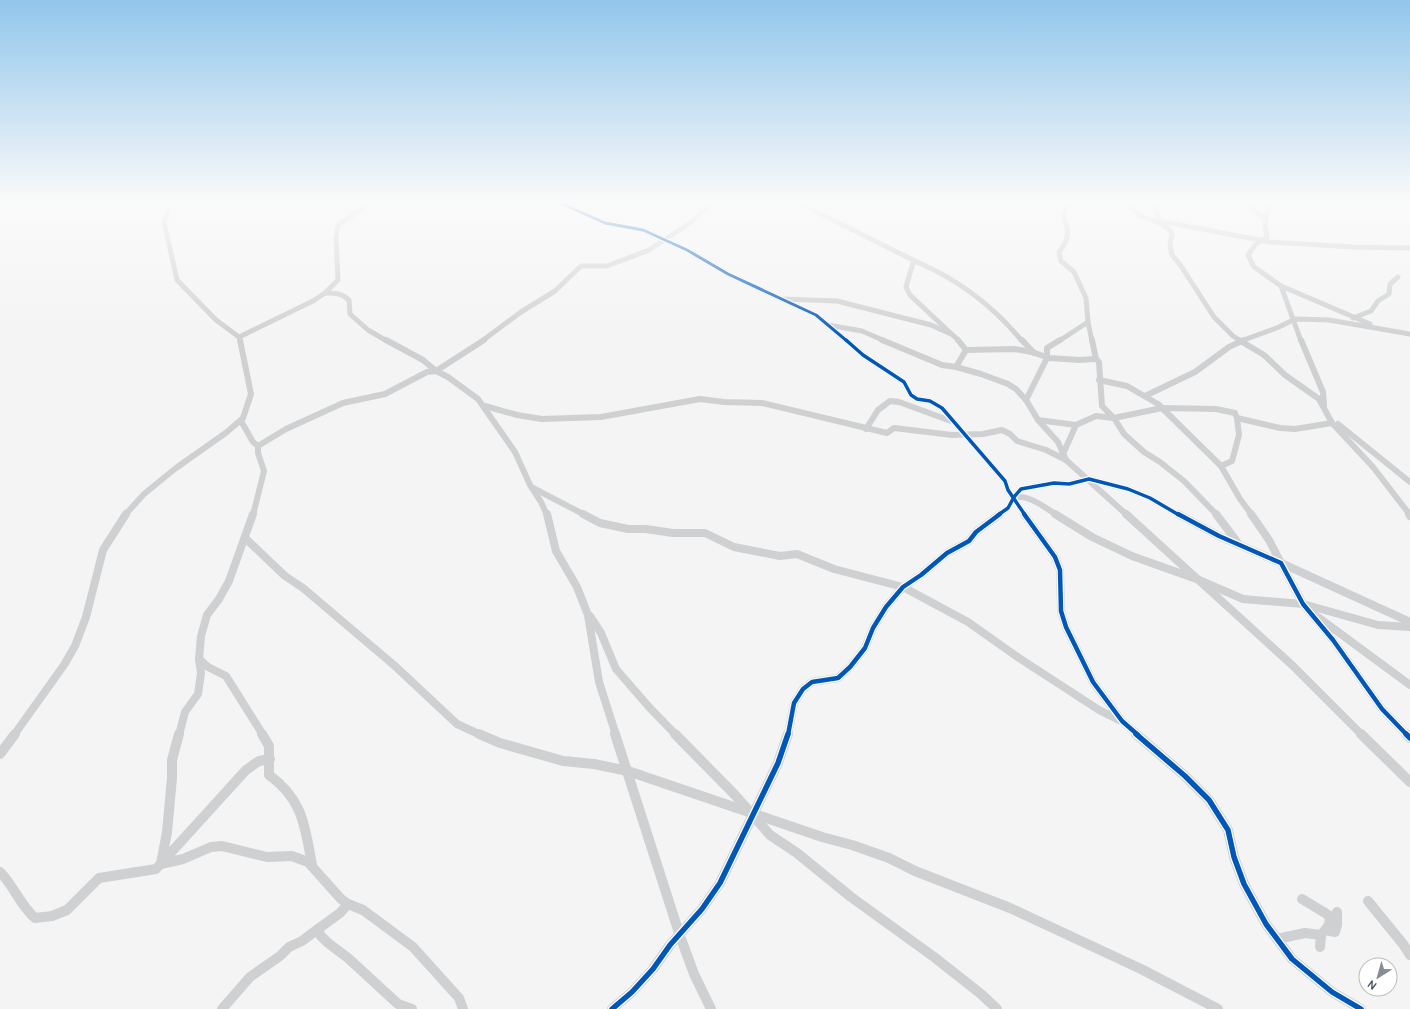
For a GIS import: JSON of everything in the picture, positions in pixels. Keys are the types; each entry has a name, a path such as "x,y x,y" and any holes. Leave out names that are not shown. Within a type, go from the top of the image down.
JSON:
{"street":[{"path":"0,754 64,665 75,646 86,617 103,550 122,519 144,494 176,468 241,421 251,394 239,336 216,320 177,280 170,248"},
{"path":"239,336 302,306 325,293 338,280 336,248"},
{"path":"258,446 286,428 343,403 385,394 427,372 436,371 471,349 521,312 555,291 581,266 607,266 612,263 636,256 650,248"},
{"path":"683,248 728,274 816,316 863,355 904,382 911,395 917,399 930,401 942,408 1005,481 1008,490 1014,497 1019,507 1055,557 1060,570 1061,611 1066,627 1093,682 1122,721 1179,771 1209,800 1228,830 1234,858 1244,884 1266,924 1292,959 1332,992 1361,1009"},
{"path":"890,248 939,271 967,288 1010,327 1022,343 1034,353"},
{"path":"1063,248 1059,252 1061,261 1074,272 1086,298 1088,322 1096,359 1099,362 1099,380 1102,406 1096,416"},
{"path":"1171,248 1172,255 1181,266 1208,310 1240,341 1264,355 1285,375 1319,398 1331,420 1377,472 1410,516"},
{"path":"1253,248 1248,255 1254,267 1281,286 1379,328"},
{"path":"917,262 913,263 908,276 906,287 910,295 941,322 962,343 966,350"},
{"path":"1340,322 1371,311 1378,301 1389,294 1388,289 1390,283 1398,277"},
{"path":"1281,286 1293,320 1323,392 1324,407"},
{"path":"325,293 345,295 349,300 350,314 357,322 368,330 423,360 436,371 469,392 485,406 517,415 542,419 601,417 700,399 724,402 762,402 887,433 894,428 905,428 952,435 966,435 1002,430 1017,440 1064,457 1292,665 1410,782"},
{"path":"781,299 837,301 931,325 954,336"},
{"path":"1145,396 1195,372 1229,347 1240,341 1279,327 1293,320 1329,320 1410,334"},
{"path":"1026,400 1047,358 1047,348 1088,322"},
{"path":"828,325 862,330 942,365 956,367 1008,384 1016,389 1026,400 1038,420 1058,442 1064,457"},
{"path":"966,350 1014,349 1034,353 1047,358 1079,360 1096,359"},
{"path":"956,367 966,350"},
{"path":"1099,380 1127,386 1145,396 1162,408 1221,466 1240,499 1269,540 1303,604 1346,658 1382,709 1410,738"},
{"path":"866,429 878,410 890,401 899,402 954,422"},
{"path":"485,406 489,416 502,432 514,452 541,502 547,515 556,551 577,587 588,615 599,682 680,936 694,974 712,1009"},
{"path":"1102,406 1114,418 1124,434 1144,452 1184,480 1219,517 1238,544"},
{"path":"1038,420 1076,425 1096,416 1114,418 1162,408 1216,409 1235,413 1240,435 1232,461 1221,466"},
{"path":"1237,418 1280,428 1294,429 1331,420"},
{"path":"1331,420 1410,482"},
{"path":"241,421 253,442 258,446"},
{"path":"1064,457 1076,425"},
{"path":"161,864 167,832 172,778 172,760 185,712 198,694 201,673 199,659 201,636 207,615 219,599 228,581 245,538 264,470 258,453 258,446"},
{"path":"612,1009 648,974 702,909 720,883 778,764 787,741 794,703 803,689 812,682 838,678 850,667 865,648 873,628 886,608 903,587 921,575 947,553 969,541 976,532 1008,508 1014,497 1021,490 1054,483 1069,484 1089,479 1141,493 1194,524 1410,622"},
{"path":"533,488 600,522 628,529 646,529 673,533 705,533 734,548 780,556 798,554 834,569 903,587 968,622 1019,658 1093,706 1122,721"},
{"path":"1014,497 1022,496 1030,499 1092,537 1132,556 1199,580 1243,599 1303,604 1378,624 1410,627"},
{"path":"245,538 285,576 303,588 348,626 457,724 500,743 525,751 563,761 594,764 628,771 822,837 859,847 1010,908 1141,969 1218,1009"},
{"path":"1309,611 1410,685"},
{"path":"588,615 600,633 616,669 649,707 753,814 770,835 934,957 981,994 997,1009"},
{"path":"199,659 208,667 226,676 264,736 269,746 269,775 280,782 303,817 313,868"},
{"path":"0,872 8,879 26,911 35,918 49,917 62,913 99,878 156,869 240,776 259,762 270,759"},
{"path":"161,864 183,860 193,854 211,847 222,846 267,857 292,856 308,862 341,899 348,904 363,910 413,947 459,998 463,1009"},
{"path":"1302,899 1330,916 1329,925 1324,932 1320,947"},
{"path":"1368,901 1410,954"},
{"path":"222,1009 250,977 260,968 280,956 289,947 302,941 340,913 348,904"},
{"path":"1277,939 1301,933 1335,932 1337,925 1337,912"},
{"path":"318,929 320,935 328,943 348,958 398,1004 412,1009"}],"cycle path":[{"path":"683,248 728,274 816,315 863,355 904,382 911,395 917,399 930,401 942,408 1005,481 1008,490 1019,507 1055,557 1060,570 1061,611 1066,627 1093,682 1122,721 1185,776 1209,800 1228,830 1234,857 1244,884 1266,924 1292,959 1332,992 1361,1009"},
{"path":"612,1009 632,992 653,969 670,945 702,909 720,883 778,763 787,741 794,703 803,689 812,682 838,678 850,667 865,648 873,628 886,607 903,587 921,575 947,553 969,541 976,532 1008,508 1014,497 1021,489 1054,483 1069,484 1089,479 1128,489 1150,498 1194,524 1281,563 1303,604 1333,640 1382,709 1410,738"}]}
